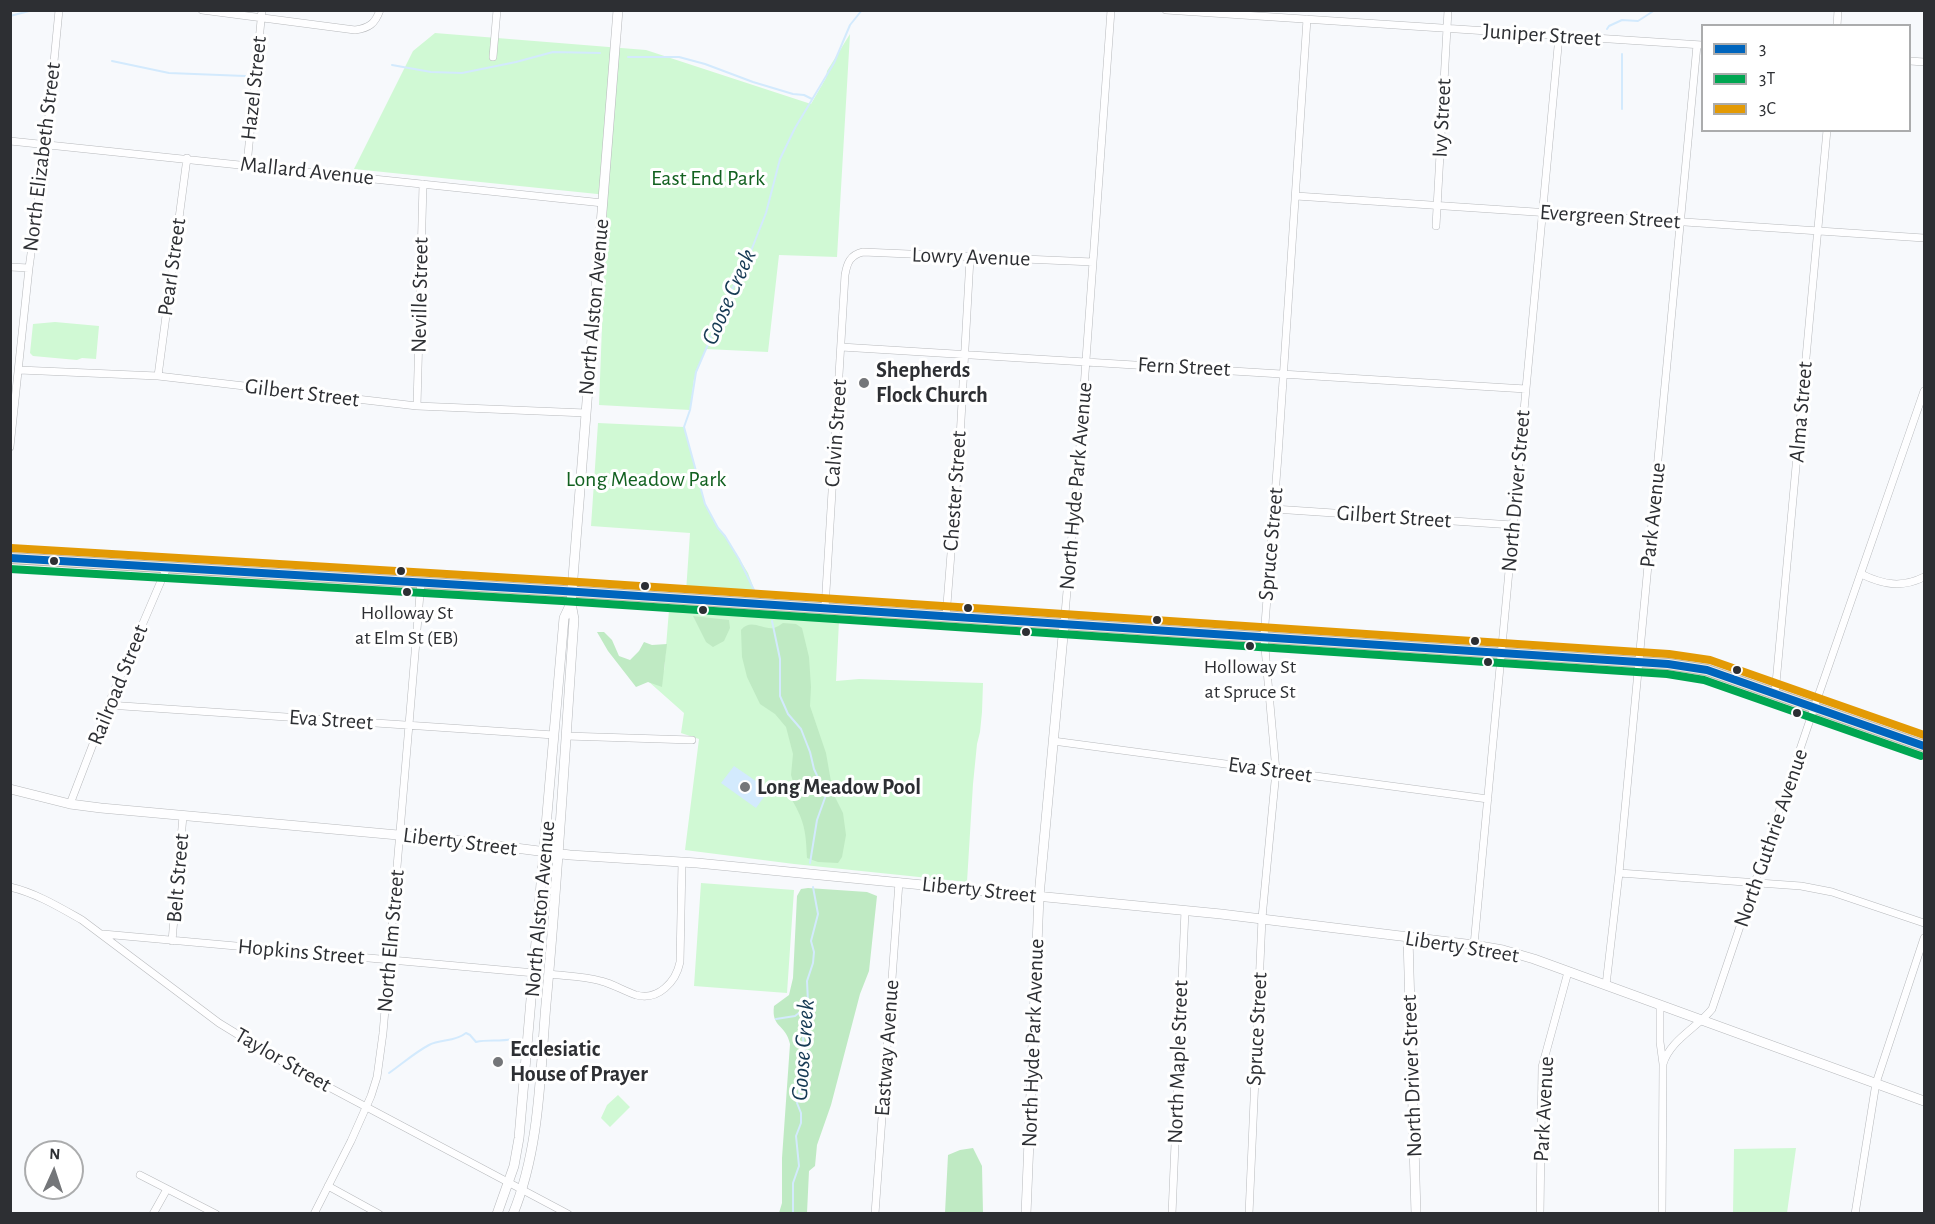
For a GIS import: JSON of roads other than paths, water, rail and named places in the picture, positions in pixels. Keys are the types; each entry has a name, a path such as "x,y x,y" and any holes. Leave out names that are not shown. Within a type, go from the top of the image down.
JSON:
{"main road":[{"path":"10,558 421,582 571,597 825,608 1694,667 1924,746"}],"street":[{"name":"North Elizabeth Street","path":"10,447 29,268 46,144 59,10"},
{"path":"202,10 262,14 355,30 369,27 375,22 380,10"},
{"path":"493,57 497,10"},
{"name":"North Alston Avenue","path":"513,1214 530,1161 536,1124 574,619 571,597 618,10"},
{"name":"North Hyde Park Avenue","path":"1026,1214 1039,896 1086,361 1111,10"},
{"name":"Juniper Street","path":"1166,10 1700,45"},
{"name":"Ivy Street","path":"1436,226 1448,10"},
{"name":"Hazel Street","path":"247,165 262,14"},
{"name":"Spruce Street","path":"1249,1214 1262,918 1276,771 1264,638 1307,19"},
{"name":"North Driver Street","path":"1474,945 1559,36"},
{"name":"Park Avenue","path":"1606,985 1680,222 1700,45"},
{"name":"Alma Street","path":"1775,694 1827,132"},
{"name":"Mallard Avenue","path":"10,141 603,203"},
{"name":"Pearl Street","path":"158,376 187,158"},
{"name":"Neville Street","path":"417,406 423,184"},
{"name":"Evergreen Street","path":"1296,196 1924,238"},
{"name":"Lowry Avenue","path":"850,258 863,252 1093,262"},
{"name":"Calvin Street","path":"825,608 846,275 850,258"},
{"name":"Chester Street","path":"946,617 970,258"},
{"path":"10,267 29,268"},
{"name":"Fern Street","path":"842,347 1526,389"},
{"name":"Gilbert Street","path":"19,370 158,376 417,406 586,413"},
{"name":"North Guthrie Avenue","path":"1663,1064 1671,1048 1712,1009 1924,391"},
{"name":"Gilbert Street","path":"1274,509 1513,525"},
{"name":"Railroad Street","path":"70,804 108,705 167,567"},
{"path":"1861,574 1881,582 1898,585 1924,577"},
{"name":"North Elm Street","path":"314,1214 367,1107 382,1047 421,582"},
{"name":"North Alston Avenue","path":"497,1214 509,1183 519,1138 564,618 571,597"},
{"name":"Eva Street","path":"108,705 554,735"},
{"path":"566,736 692,740"},
{"name":"Eva Street","path":"1053,741 1488,799"},
{"name":"Liberty Street","path":"10,789 70,804 400,835 544,852 682,862 1185,910 1474,945 1534,959 1924,1101"},
{"name":"Belt Street","path":"172,941 183,816"},
{"path":"549,974 597,980 638,996 654,994 668,987 677,974 680,962 682,862"},
{"path":"1618,873 1802,886 1832,891 1924,923"},
{"name":"Eastway Avenue","path":"875,1214 899,882"},
{"name":"Taylor Street","path":"10,886 59,907 103,934 219,1023 291,1066 568,1214"},
{"name":"North Maple Street","path":"1172,1214 1185,910"},
{"name":"Hopkins Street","path":"103,934 535,973"},
{"name":"North Driver Street","path":"1408,938 1416,1214"},
{"path":"1855,1214 1876,1083 1924,938"},
{"name":"Park Avenue","path":"1540,1214 1542,1067 1568,972"},
{"path":"1660,1005 1660,1041 1663,1064 1662,1214"},
{"path":"140,1174 216,1214"},
{"path":"328,1186 380,1214"},
{"path":"153,1214 167,1189"}],"water":[{"name":"Long Meadow Pool","path":"734,766 769,790 756,808 721,783"}],"waterway":[{"path":"10,16 33,10"},
{"name":"Goose Creek","path":"754,590 739,559 705,504 684,427 690,410 696,372 732,289 743,271 766,213 780,159 795,128 834,63 850,25 862,10"},
{"path":"1607,29 1622,20 1638,21 1655,10"},
{"path":"392,65 431,72 462,73 553,52 600,53"},
{"path":"1622,54 1622,109"},
{"path":"628,57 679,57 812,99"},
{"path":"112,61 169,73 245,76"},
{"name":"Goose Creek","path":"772,621 780,659 780,696 788,714 801,729 814,769 826,795 817,820 810,863"},
{"name":"Goose Creek","path":"793,1214 793,1183 799,1166 796,1136 801,1123 801,1113 797,1103 801,1083 800,1066 804,1054 803,1038 809,1024 807,981 813,963 814,952 811,941 818,914 813,887"},
{"path":"776,1019 795,1016 808,1006"},
{"path":"389,1073 429,1045 457,1038 466,1033 476,1042 512,1039"}],"place":[{"name":"Shepherds Flock Church","path":"864,383"},
{"name":"Holloway St at Elm St (EB)","path":"407,592"},
{"name":"Holloway St at Spruce St","path":"1250,646"},
{"name":"Long Meadow Pool","path":"745,787"},
{"name":"Ecclesiatic House of Prayer","path":"498,1062"}],"park label":[{"name":"East End Park","path":"708,178"},
{"name":"Long Meadow Park","path":"646,479"}]}
